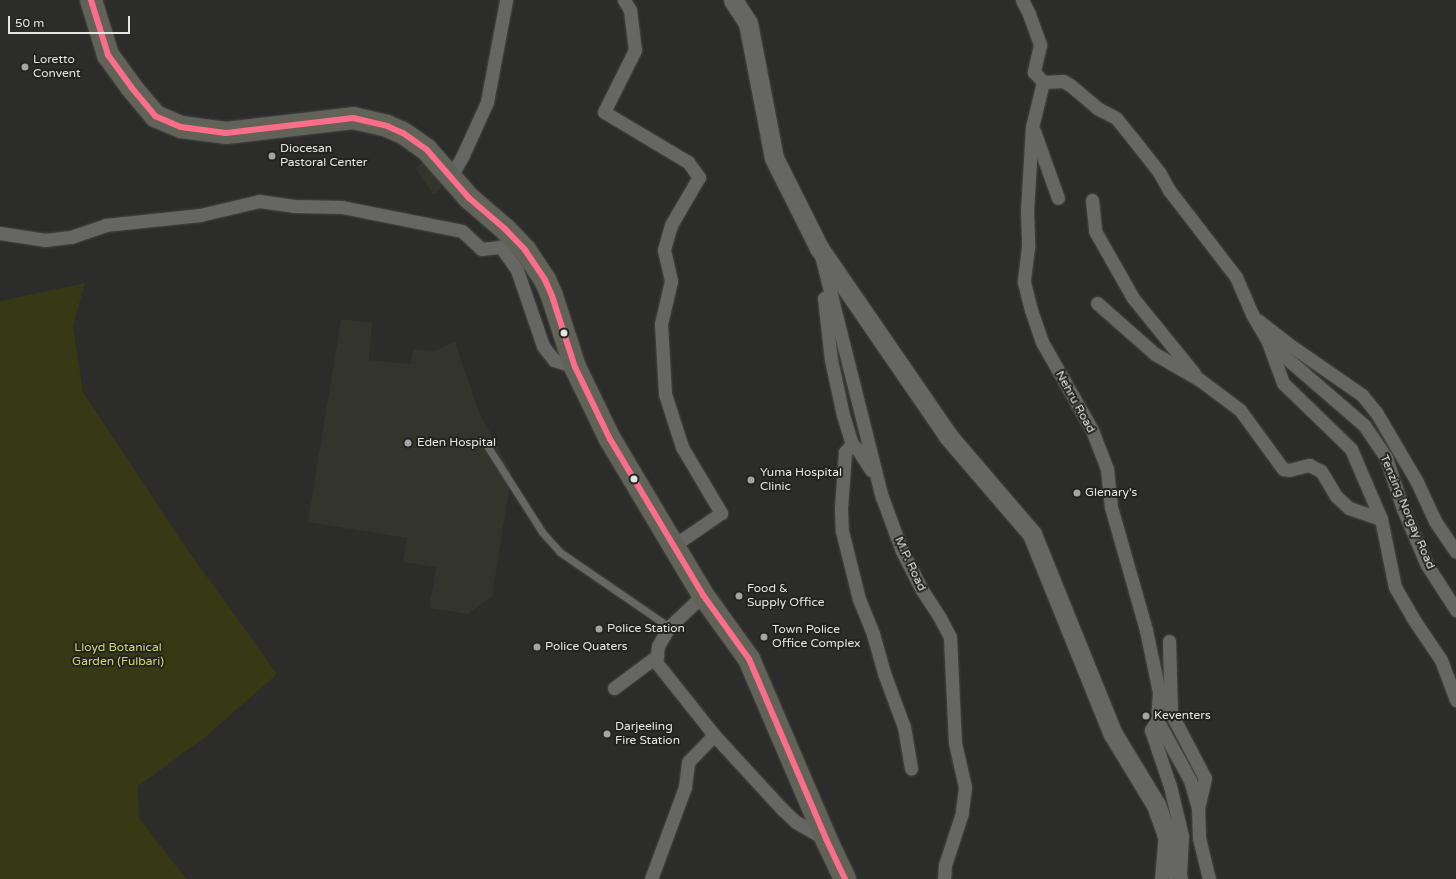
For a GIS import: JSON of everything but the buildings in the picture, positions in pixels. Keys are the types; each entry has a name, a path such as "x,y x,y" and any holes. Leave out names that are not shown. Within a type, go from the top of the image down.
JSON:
{"highway":[{"path":"91,0 108,55 130,87 155,116 181,127 226,133 353,118 387,126 416,141 432,155 469,198 515,239 535,264 552,296 575,367 607,433 703,595 749,659 826,839 845,879"}],"main road":[{"path":"733,0 748,23 774,158 819,248 948,436 1032,534 1113,734 1156,805 1165,828 1179,879"}],"street":[{"path":"450,176 463,155 487,102 506,0"},
{"path":"624,0 630,10 635,50 604,112 688,162 699,177 671,225 664,250 671,281 661,324 665,394 682,447 721,514 674,546"},
{"path":"1022,0 1029,14 1040,45 1036,57 1034,72 1043,82 1063,81 1097,108 1116,118 1159,172 1168,190 1236,277 1252,314 1268,342 1283,383 1351,449 1381,519 1395,587 1412,617 1441,660 1456,700"},
{"name":"Nehru Road","path":"1043,82 1032,127 1028,210 1028,247 1024,282 1031,310 1042,342 1092,430 1107,469 1111,507 1146,630 1159,692 1157,720 1151,730 1170,786 1182,836 1179,879"},
{"path":"1032,127 1058,198"},
{"path":"1092,200 1095,231 1133,298 1200,380"},
{"path":"0,233 45,240 71,237 105,225 200,215 260,201 294,206 342,208 462,231 482,249 501,247 518,270 543,346 554,360 575,367"},
{"path":"819,248 831,360 843,415 852,444 858,450 877,479"},
{"name":"M.P. Road","path":"819,248 882,497 902,551 922,590 950,637 955,743 965,787 962,813 945,865 944,879"},
{"path":"1097,303 1155,354 1200,380 1240,410 1283,469 1289,470 1309,465 1321,471 1336,496 1349,508 1381,519"},
{"path":"1252,314 1286,343 1362,396 1372,407 1395,442 1417,482 1435,522 1456,552"},
{"name":"Tenzing Norgay Road","path":"1268,342 1364,425 1386,458 1403,509 1427,566 1456,610"},
{"path":"852,444 845,452 841,508 842,531 859,599 873,634 884,673 904,727 911,768"},
{"path":"703,595 669,627 658,646 656,662 714,735 796,822 826,839"},
{"path":"1169,641 1171,712 1205,778 1198,808"},
{"path":"614,688 657,656"},
{"path":"1157,720 1190,780 1198,808 1199,838 1209,879"},
{"path":"651,879 685,787 688,762 714,735"},
{"path":"1161,879 1165,828"}],"lane":[{"path":"486,444 542,532 560,552 582,569 669,627"}],"shaded area":[{"path":"425,161 443,188 433,194 415,168"},
{"name":"Eden Hospital","path":"341,319 372,323 369,360 411,364 413,349 435,351 455,342 479,412 512,473 492,596 468,614 429,608 436,567 403,562 407,538 308,522"}],"green space":[{"name":"Lloyd Botanical Garden (Fulbari)","path":"85,283 73,326 83,392 182,542 277,674 204,738 138,786 139,818 186,879 0,879 0,301"}],"transit line":[{"path":"91,0 108,55 131,87 155,116 181,127 226,133 353,118 387,126 403,133 427,150 469,198 505,229 525,250 545,280 552,296 575,367 610,439 703,595 749,659 826,839 845,879"}],"place":[{"name":"Loretto Convent","path":"25,67"},
{"name":"Diocesan Pastoral Center","path":"272,156"},
{"name":"Eden Hospital","path":"408,443"},
{"name":"Yuma Hospital Clinic","path":"751,480"},
{"name":"Glenary's","path":"1077,493"},
{"name":"Food & Supply Office","path":"739,596"},
{"name":"Police Station","path":"599,629"},
{"name":"Town Police Office Complex","path":"764,637"},
{"name":"Police Quaters","path":"537,647"},
{"name":"Keventers","path":"1146,716"},
{"name":"Darjeeling Fire Station","path":"607,734"}]}
